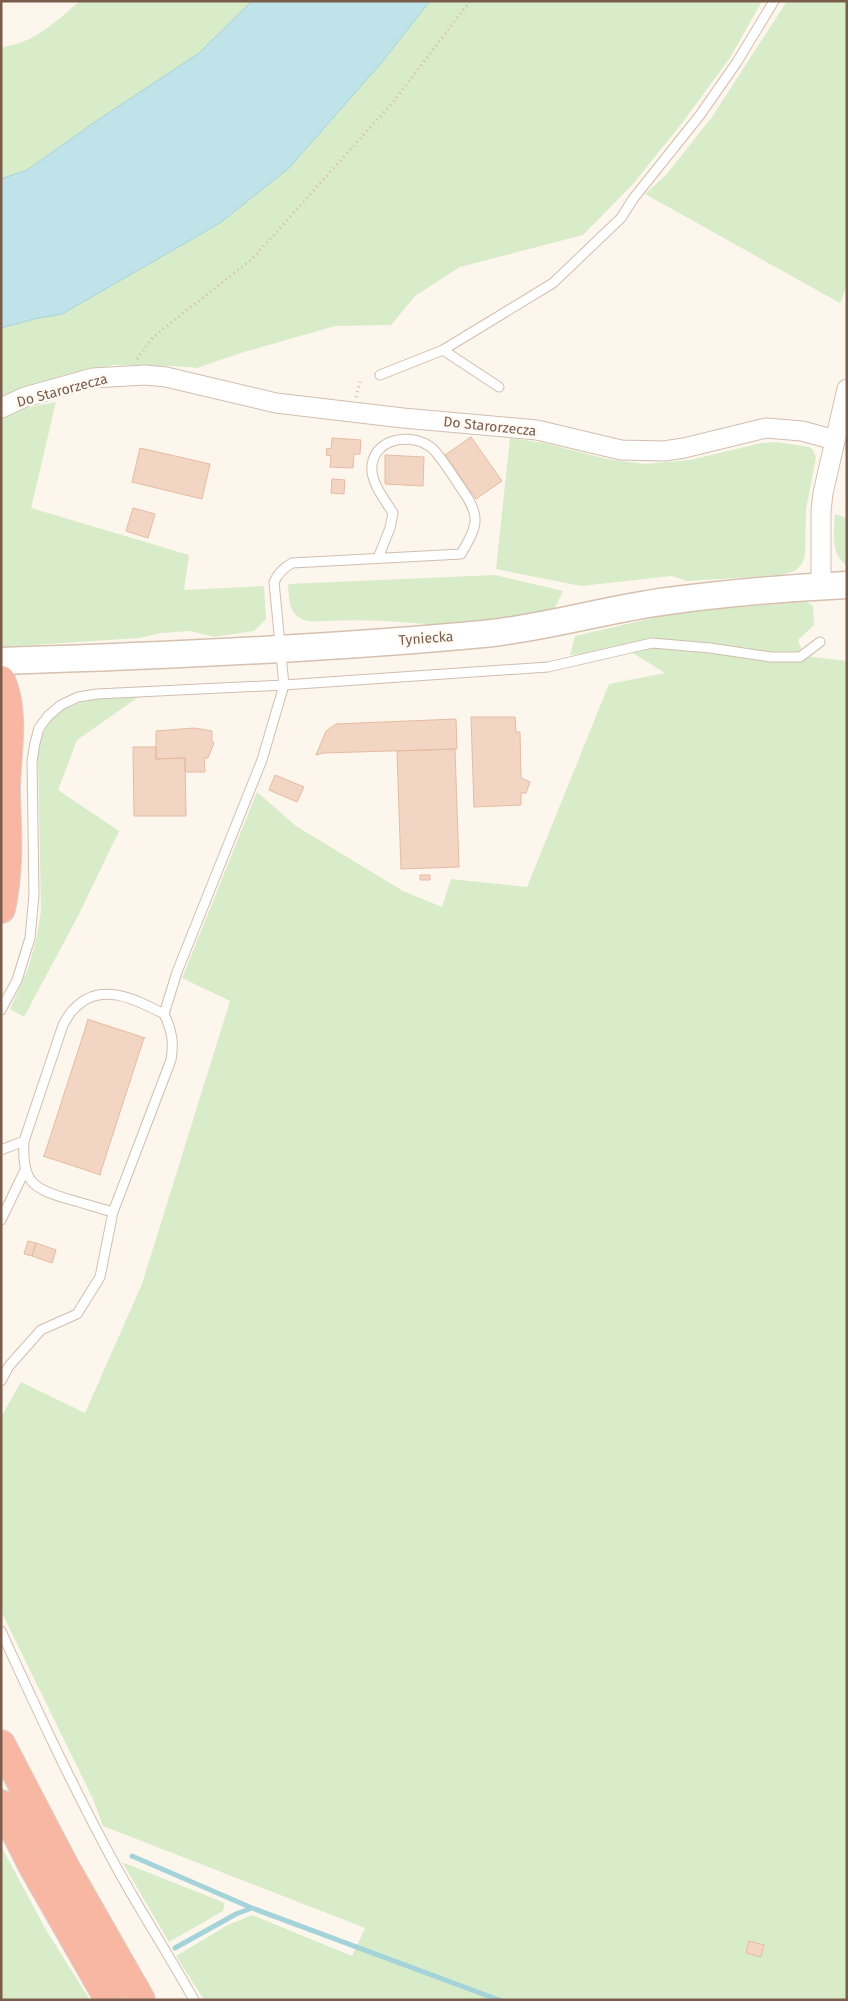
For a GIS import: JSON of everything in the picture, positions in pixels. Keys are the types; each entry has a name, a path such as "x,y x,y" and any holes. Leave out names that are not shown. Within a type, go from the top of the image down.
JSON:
{"highway":[{"path":"1,680 9,707 6,790 8,867 1,909"},
{"path":"1,1744 68,1873 141,2000"},
{"path":"1,1804 32,1865 109,2000"}],"street":[{"name":"Do Starorzecza","path":"1,408 25,397 93,378 125,375 166,377 276,403 403,418 537,430 614,448 643,451 684,448 766,428 802,431 835,440"},
{"path":"821,586 821,511 847,389"},
{"name":"Tyniecka","path":"1,661 280,649 483,634 520,629 668,601 847,585"}],"lane":[{"path":"380,375 443,350 553,283 620,218 638,192 700,115 737,62 774,1"},
{"path":"443,350 499,387"},
{"path":"402,439 403,418"},
{"path":"164,1014 177,972 262,760 284,684 274,582 280,571 292,564 461,554 469,539 476,520 469,500 433,450 420,442 402,439 386,443 379,448 373,461 372,471 375,484 393,513 390,528 378,558"},
{"path":"1,1010 17,980 30,938 34,895 32,760 35,743 40,728 48,716 60,704 78,697 97,694 548,667 652,643 710,648 771,657 800,657 820,642"},
{"path":"1,1382 9,1366 41,1330 77,1314 100,1277 113,1212 171,1060 173,1038 164,1014 130,997 109,994 88,998 74,1008 63,1025 24,1141 23,1157 26,1170 32,1182 44,1192 113,1212"},
{"path":"1,1150 24,1141"},
{"path":"1,1220 26,1170"},
{"path":"1,1631 96,1830 194,2000"}],"path":[{"path":"125,375 153,337 252,259 394,101 470,1"},
{"path":"355,403 361,378"}],"green space":[{"path":"80,1 252,1 199,53 27,170 1,179 1,47 13,45 34,36 53,24"},
{"path":"430,1 762,1 730,58 682,123 633,184 583,235 460,267 415,296 391,325 335,326 244,352 197,368 114,365 72,373 1,402 1,328 62,314 220,223 382,62"},
{"path":"787,1 847,1 847,285 840,303 645,194 666,175 712,117"},
{"path":"56,402 31,508 189,555 184,590 264,586 266,619 254,631 214,637 191,631 161,633 139,638 1,647 1,419 24,408"},
{"path":"510,438 544,443 607,459 644,464 690,460 761,443 777,442 809,447 813,450 816,458 806,509 805,555 802,564 795,571 782,575 688,581 671,576 581,586 496,569"},
{"path":"835,514 847,518 847,566 835,549"},
{"path":"495,575 563,591 552,614 426,628 426,624 388,621 306,621 293,611 289,598 288,584"},
{"path":"807,602 813,606 814,625 798,640 804,656 847,661 847,2000 204,2000 176,1956 228,1925 252,1915 352,1956 365,1928 103,1826 93,1799 1,1611 1,1417 21,1382 85,1413 142,1284 230,1001 182,978 257,792 296,826 403,891 442,907 451,879 527,887 609,684 665,673 628,650 570,655 575,636 684,611"},
{"path":"143,694 77,740 58,790 119,831 79,914 24,1017 10,1009 28,969 41,911 39,743 52,719 63,710 89,700"},
{"path":"1,1846 46,1930 90,2000 1,2000"},
{"path":"122,1862 225,1903 223,1911 169,1942"}],"water":[{"path":"252,1 430,1 382,62 289,168 220,223 62,314 1,328 1,179 27,170 199,53"}],"building":[{"path":"471,437 502,481 476,499 445,455"},
{"path":"332,438 361,440 360,454 354,454 353,468 330,467 331,456 326,455 327,448 331,449"},
{"path":"140,448 210,464 202,499 132,482"},
{"path":"385,455 424,457 423,486 385,484"},
{"path":"332,479 345,480 344,494 331,493"},
{"path":"133,508 155,514 148,538 126,531"},
{"path":"471,717 515,717 516,732 520,732 521,778 530,782 526,793 521,793 521,805 474,807"},
{"path":"456,719 457,749 323,753 316,755 326,731 336,724"},
{"path":"194,728 212,731 212,742 214,743 208,758 204,758 205,772 185,772 185,758 156,759 156,731"},
{"path":"133,747 156,747 156,759 185,758 186,816 134,816"},
{"path":"455,749 459,867 401,869 397,751"},
{"path":"275,775 304,787 297,802 269,790"},
{"path":"420,875 430,875 430,880 420,880"},
{"path":"87,1019 145,1038 101,1175 43,1156"},
{"path":"28,1241 36,1243 32,1256 24,1254"},
{"path":"36,1243 56,1250 52,1263 32,1256"},
{"path":"749,1941 764,1945 761,1957 746,1953"}],"waterway":[{"path":"132,1856 252,1908 499,2000"},
{"path":"175,1948 236,1914 252,1908"}]}
